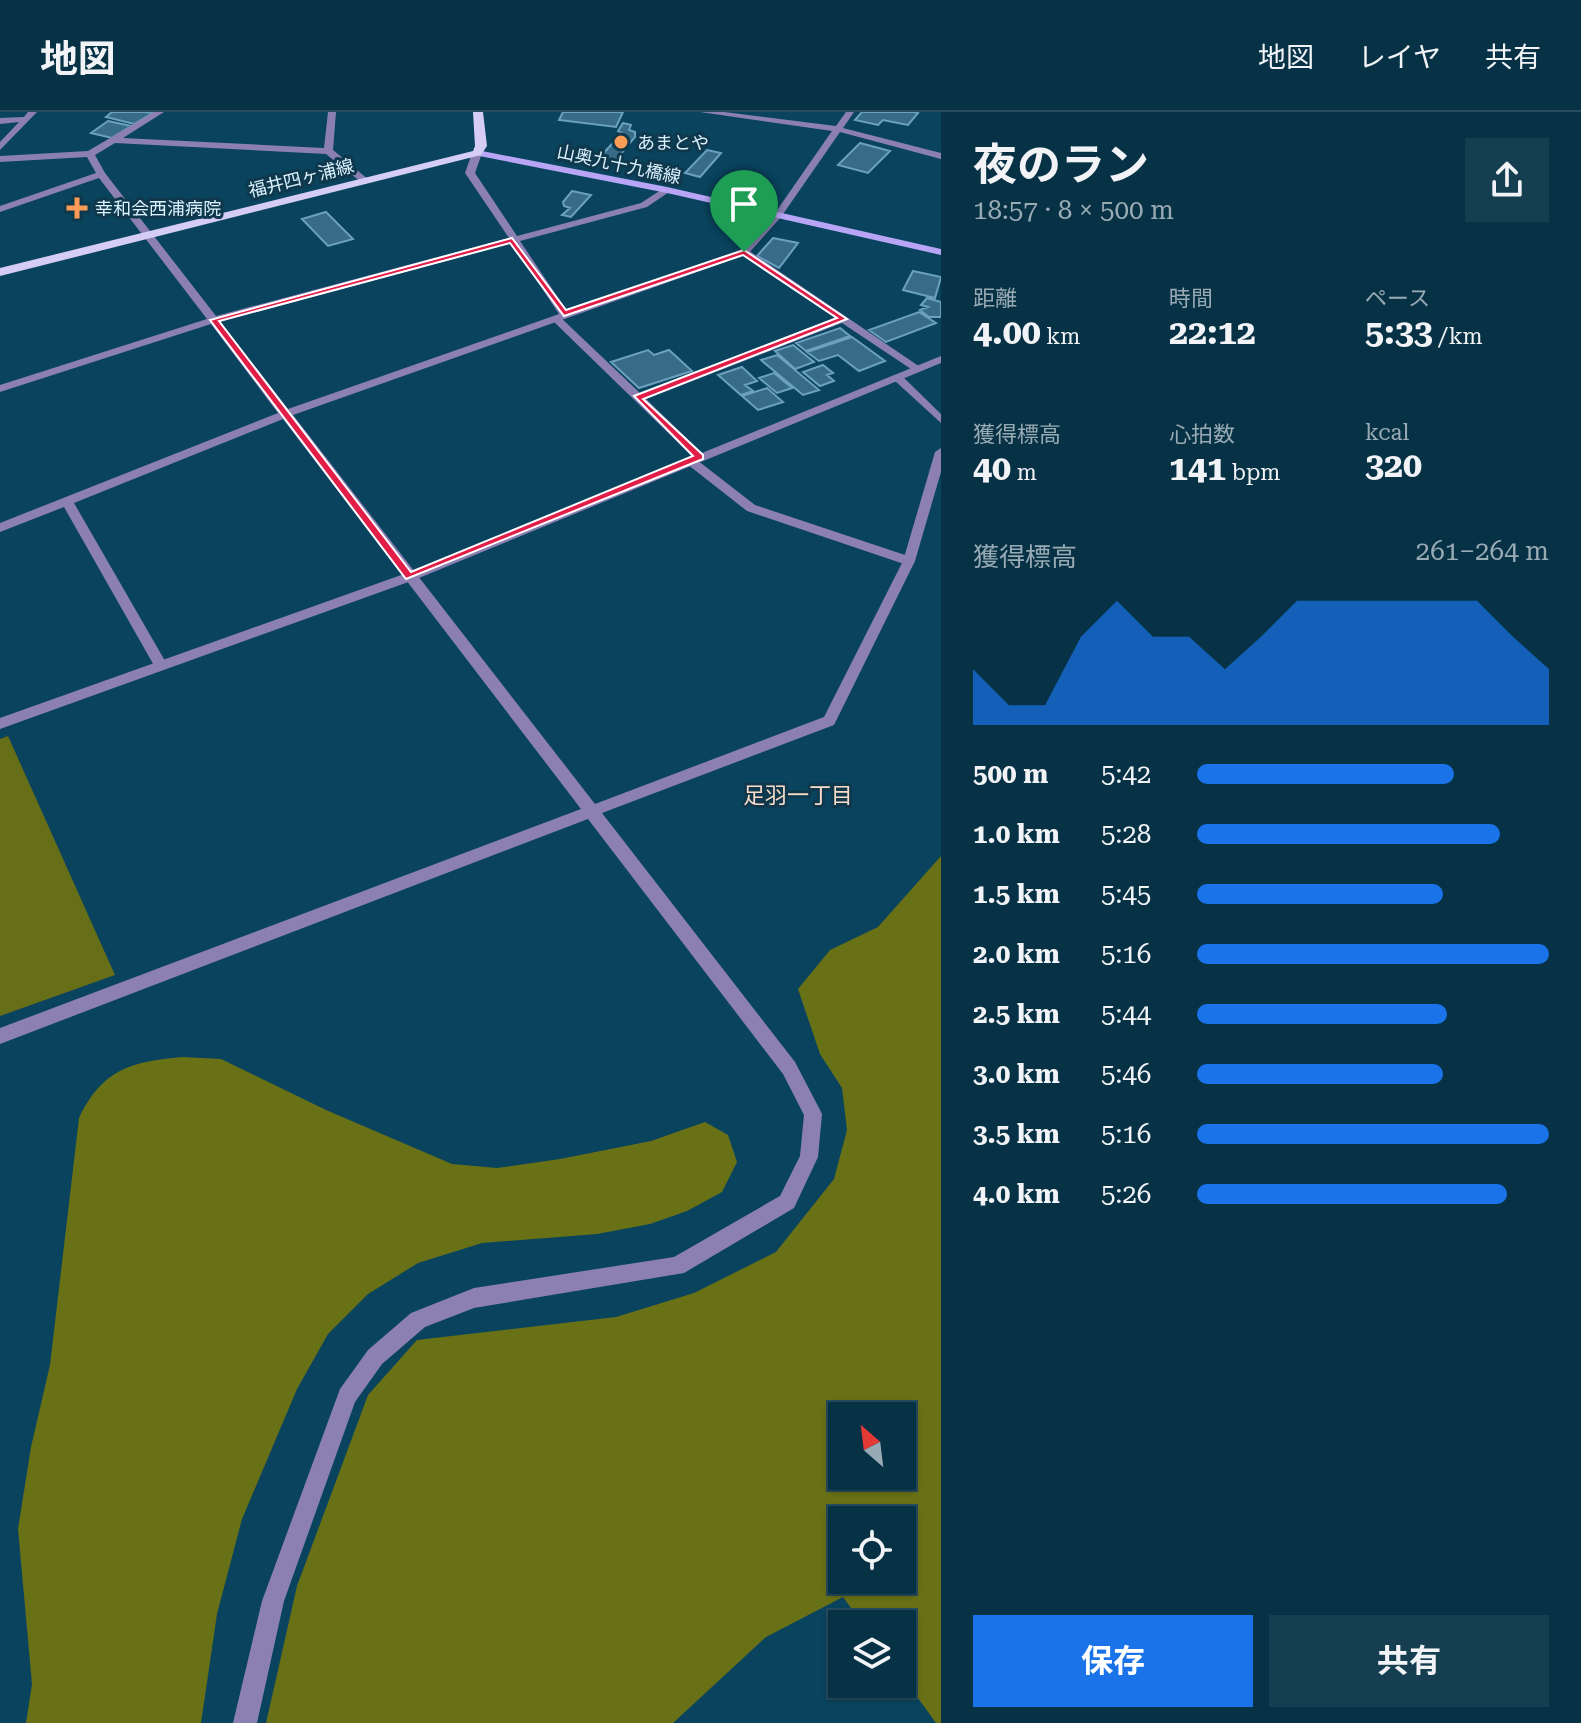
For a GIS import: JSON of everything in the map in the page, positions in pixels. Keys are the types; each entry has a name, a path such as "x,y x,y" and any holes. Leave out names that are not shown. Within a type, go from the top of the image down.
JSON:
{"main road":[{"path":"477,153 481,146 478,112"},
{"name":"福井四ヶ浦線","path":"0,272 477,153"},
{"name":"山奥九十九橋線","path":"477,153 667,190 941,252"}],"street":[{"path":"0,159 90,154 160,112"},
{"path":"328,151 332,112"},
{"path":"704,112 837,129 941,156"},
{"path":"0,528 285,414 744,252 778,215 850,112"},
{"path":"0,121 30,115"},
{"path":"0,147 30,115"},
{"path":"114,140 328,151 364,180"},
{"path":"477,153 470,173 560,316 695,459 751,508 909,561"},
{"path":"90,154 101,174 409,577 789,1068 813,1114 809,1157 787,1202 677,1266 474,1298 418,1320 375,1357 347,1396 278,1586 245,1723"},
{"path":"0,209 101,174"},
{"path":"0,389 214,320 644,205 667,190"},
{"path":"744,252 918,369"},
{"path":"637,398 843,319"},
{"path":"0,724 409,577 941,359"},
{"path":"898,378 941,420"},
{"path":"0,1036 589,809 829,721 909,561 941,452"},
{"path":"67,501 161,666"}],"green space":[{"path":"8,736 115,975 0,1016 0,739"},
{"path":"941,856 941,1723 936,1723 916,1695 916,1610 853,1610 843,1597 766,1637 673,1723 266,1723 297,1586 368,1395 417,1340 616,1317 694,1293 776,1252 834,1179 847,1130 842,1088 820,1054 798,989 830,950 878,927"},
{"path":"182,1057 221,1059 326,1110 452,1164 497,1168 560,1159 651,1141 705,1122 728,1135 737,1162 722,1192 687,1211 650,1224 597,1234 482,1243 418,1263 368,1294 328,1334 297,1389 242,1519 217,1614 201,1723 26,1723 32,1684 18,1529 31,1447 50,1365 79,1118 108,1078 147,1062"}],"building":[{"path":"112,112 153,113 134,124 106,117"},
{"path":"563,112 623,112 616,127 559,120"},
{"path":"862,112 918,113 908,125 883,120 878,125 855,120"},
{"path":"108,121 131,126 112,138 91,133"},
{"path":"623,123 631,125 629,130 635,132 635,137 615,161 600,157 622,133 618,131"},
{"path":"860,143 890,151 868,173 838,165"},
{"path":"707,150 721,153 700,177 685,173"},
{"path":"572,191 591,195 571,217 562,215 570,208 563,202"},
{"path":"326,212 353,239 328,246 302,219"},
{"path":"773,238 798,243 779,268 757,256"},
{"path":"913,271 941,277 935,298 903,290"},
{"path":"927,298 941,302 941,317 929,317 920,310 928,307 921,305"},
{"path":"919,312 936,323 886,342 869,330"},
{"path":"840,328 850,336 806,351 796,343"},
{"path":"852,337 885,361 859,371 838,355 819,361 807,352"},
{"path":"793,345 814,362 795,369 775,351"},
{"path":"648,350 654,355 669,350 692,371 639,388 611,362"},
{"path":"777,355 819,390 803,395 761,360"},
{"path":"823,365 833,373 827,375 834,381 820,386 803,372"},
{"path":"742,367 757,381 745,385 753,391 741,395 718,375"},
{"path":"774,373 792,388 777,393 759,378"},
{"path":"767,388 783,402 758,410 742,396"}],"place":[{"name":"あまとや","path":"621,142"},
{"name":"幸和会西浦病院","path":"77,208"}],"district":[{"name":"足羽一丁目","path":"798,795"}],"route":[{"path":"512,240 564,314 744,252 843,319 637,398 700,457 409,577 214,320 512,240"}]}
